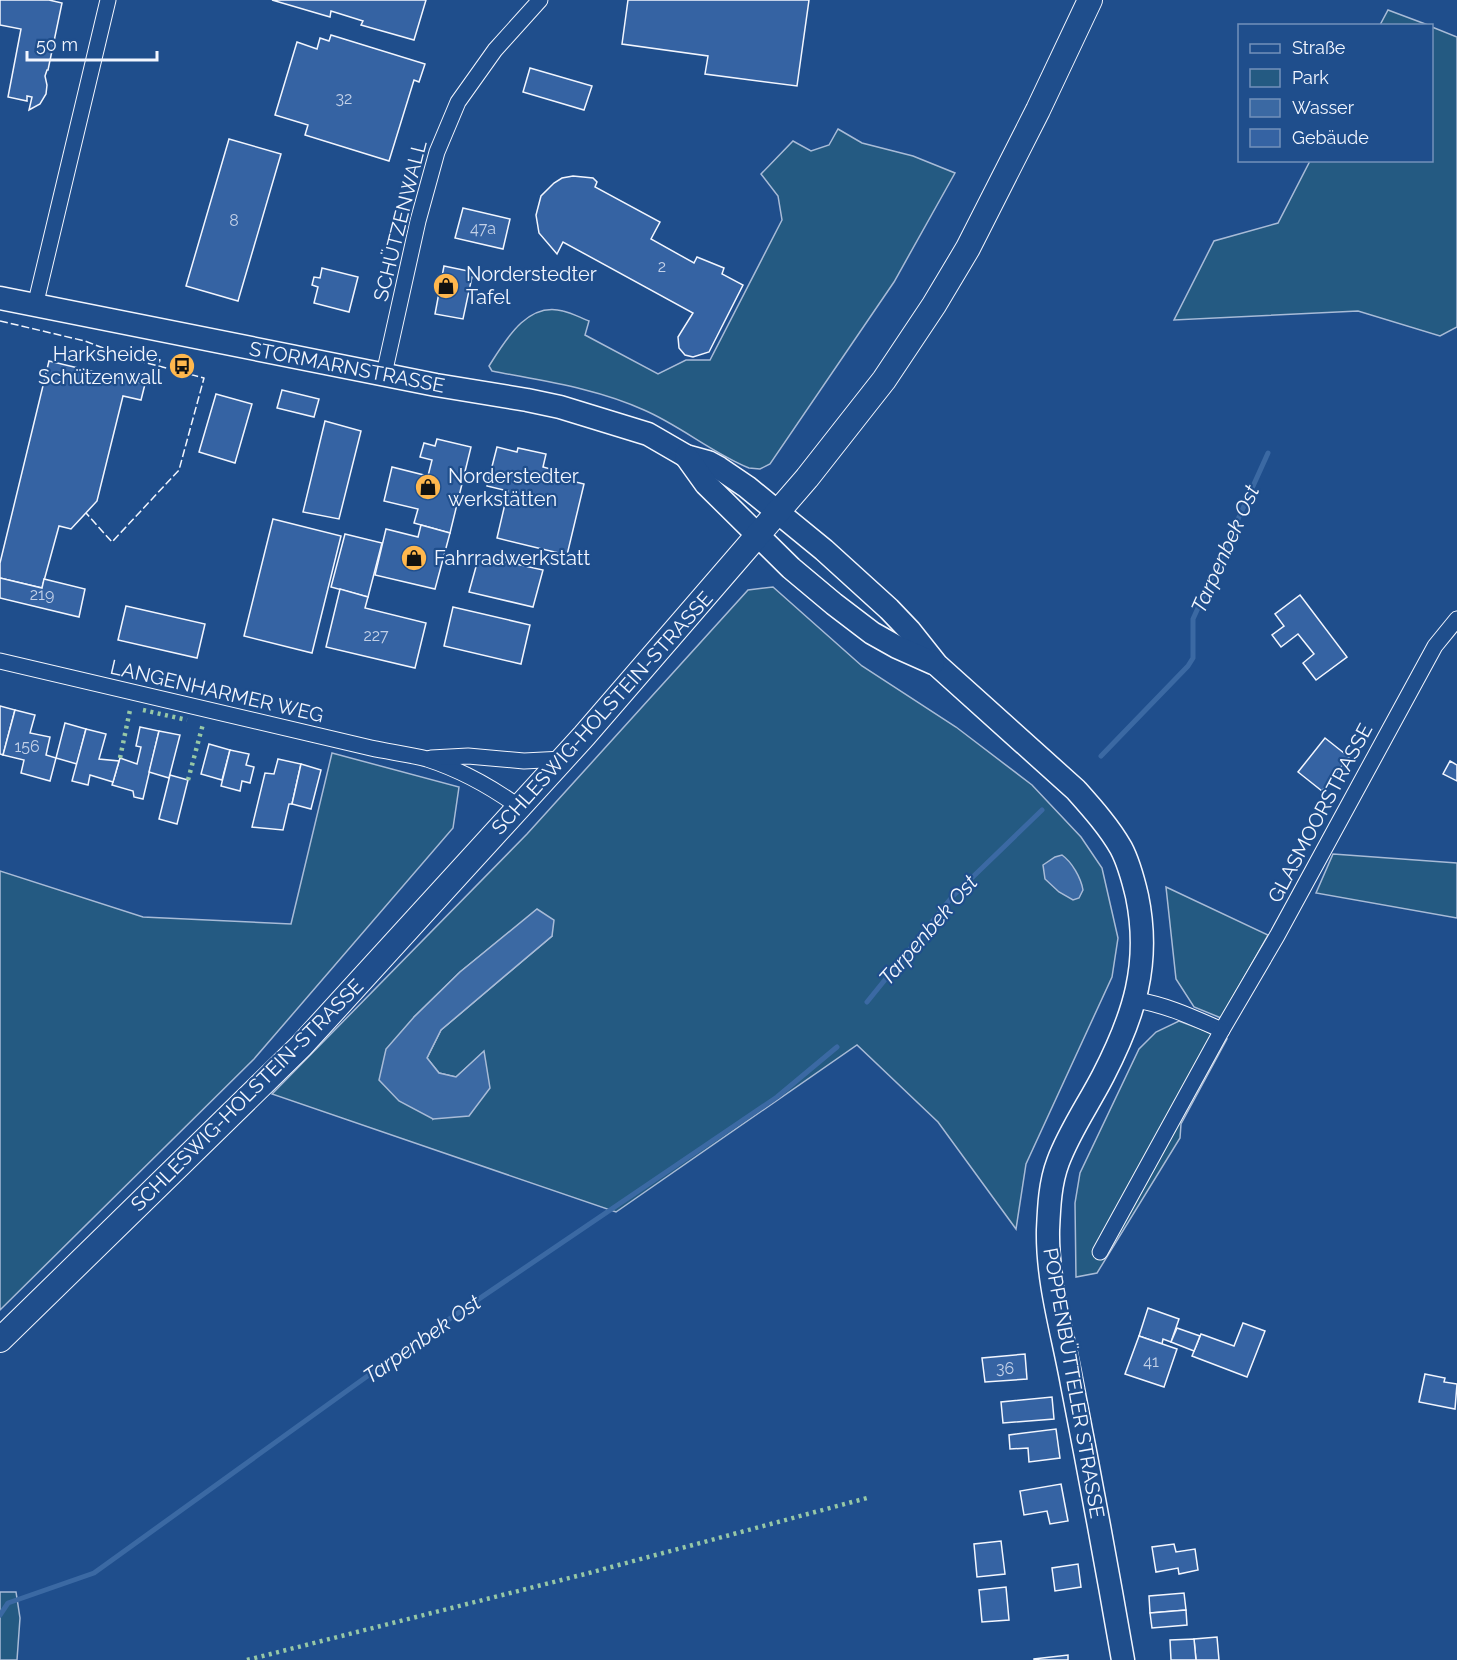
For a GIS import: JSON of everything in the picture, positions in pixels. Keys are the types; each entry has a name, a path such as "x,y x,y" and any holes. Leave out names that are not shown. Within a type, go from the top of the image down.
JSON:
{"main road":[{"name":"SCHLESWIG-HOLSTEIN-STRASSE","path":"0,1340 301,1046 563,759 777,513 884,380 934,306 968,248 1038,110 1090,0"},
{"name":"STORMARNSTRASSE","path":"0,298 560,407 648,434 686,456 708,462 747,488 777,513"},
{"name":"STORMARNSTRASSE","path":"686,456 706,484 758,535"},
{"name":"POPPENBÜTTELER STRASSE","path":"777,513 824,550 889,609 937,665 1076,790 1107,827 1130,867 1139,909 1142,964 1136,1000 1121,1040 1057,1163 1048,1232 1055,1296 1123,1660"},
{"name":"POPPENBÜTTELER STRASSE","path":"758,535 791,568 872,633 937,665"}],"street":[{"path":"35,306 108,0"},
{"name":"SCHÜTZENWALL","path":"384,374 418,221 437,152 453,112 495,50 540,0"},
{"name":"GLASMOORSTRASSE","path":"1100,1252 1222,1030 1283,926 1435,646 1457,619"},
{"name":"LANGENHARMER WEG","path":"0,661 425,759 469,775 493,788 519,807"},
{"name":"LANGENHARMER WEG","path":"425,759 468,756 524,761 563,759"},
{"path":"1136,1000 1166,1007 1222,1030"}],"green space":[{"path":"1388,10 1425,24 1381,24"},
{"path":"1433,27 1457,37 1457,327 1440,336 1358,311 1174,320 1214,241 1278,223 1309,162 1433,162"},
{"path":"838,129 862,143 913,156 955,173 894,282 770,464 760,469 749,468 735,462 658,416 626,402 569,386 492,371 489,366 518,325 538,312 550,309 566,312 589,321 585,335 658,374 686,360 710,360 782,220 778,196 761,174 793,141 811,151 829,145"},
{"path":"773,587 862,666 956,727 1032,785 1081,837 1102,868 1118,938 1112,977 1026,1164 1016,1229 938,1122 857,1045 616,1212 272,1094 527,834 748,590","holes":["537,910 552,936 441,1030 427,1058 439,1073 456,1077 484,1052 433,1119 414,1017 460,972"]},
{"path":"332,753 459,787 453,828 254,1059 0,1310 0,871 143,917 291,924"},
{"path":"1333,854 1457,863 1457,918 1316,893"},
{"path":"1166,887 1268,935 1221,1018 1194,1007 1176,979"},
{"path":"1179,1021 1227,1039 1181,1124 1180,1138 1097,1273 1076,1277 1075,1203 1080,1173 1139,1049 1156,1032"},
{"path":"0,1592 16,1592 20,1618 17,1660 0,1660"}],"water":[{"path":"1062,855 1073,866 1082,885 1083,890 1079,898 1073,900 1059,892 1045,879 1043,865"},
{"path":"537,909 554,920 552,936 441,1030 427,1058 439,1073 456,1077 484,1051 490,1088 469,1116 433,1119 399,1101 379,1080 386,1049 414,1017 460,972"}],"building":[{"path":"0,0 49,0 62,3 45,76 46,94 40,104 29,110 32,97 27,96 27,101 8,97 21,29 0,25"},
{"path":"272,0 426,0 414,40 361,25 363,21 331,11 330,17"},
{"path":"628,0 809,0 797,86 705,74 708,56 622,44"},
{"path":"331,35 425,64 419,82 414,80 389,161 305,135 308,125 275,115 297,42 317,49 320,38 329,41"},
{"path":"530,68 592,86 584,110 523,92"},
{"path":"229,139 281,154 238,301 186,286"},
{"path":"573,176 593,178 597,182 595,187 660,222 651,239 694,263 697,257 724,268 722,274 743,285 709,352 693,357 685,355 679,348 678,337 693,313 563,242 557,254 539,233 536,215 541,196 562,178"},
{"path":"463,208 510,219 503,249 455,238"},
{"path":"444,266 473,272 463,319 435,314"},
{"path":"322,268 358,277 349,312 314,303 318,287 312,285 314,277 320,278"},
{"path":"49,361 145,384 141,400 123,396 97,501 71,529 59,526 42,588 0,578 0,563"},
{"path":"282,390 319,399 314,417 277,408"},
{"path":"216,394 252,404 235,463 199,452"},
{"path":"325,421 361,431 339,519 303,512"},
{"path":"437,439 471,447 450,533 414,523 418,509 384,501 392,467 428,476 432,460 420,457 424,443 435,446"},
{"path":"497,447 517,452 518,448 546,454 543,467 554,470 552,476 584,484 567,555 497,538 508,491 487,486"},
{"path":"273,519 341,536 312,653 244,636"},
{"path":"421,525 450,533 435,589 375,575 386,529 418,537"},
{"path":"345,534 382,543 368,597 331,587"},
{"path":"479,556 543,570 533,607 469,592"},
{"path":"0,578 42,588 44,579 85,589 79,617 0,598"},
{"path":"340,589 368,597 365,608 426,623 415,668 326,647"},
{"path":"1300,595 1347,657 1316,680 1303,663 1314,654 1298,634 1281,647 1272,635 1284,626 1275,614"},
{"path":"126,606 205,624 197,658 118,640"},
{"path":"453,607 530,625 521,664 444,646"},
{"path":"0,706 15,710 3,755 0,754"},
{"path":"15,710 35,715 30,733 50,737 46,755 56,758 50,781 21,773 24,760 3,755"},
{"path":"65,723 86,729 77,764 56,758"},
{"path":"140,727 159,731 143,799 134,797 133,791 112,785 120,758 137,764 141,747 136,746"},
{"path":"86,729 106,734 99,759 119,761 113,782 90,775 88,785 72,781"},
{"path":"159,731 180,735 169,778 149,772"},
{"path":"1325,738 1349,757 1322,791 1298,772"},
{"path":"209,744 230,750 222,780 201,774"},
{"path":"230,750 249,754 246,765 254,767 250,783 242,781 240,791 221,786"},
{"path":"278,759 301,764 292,804 289,804 283,830 252,827 265,773 274,774"},
{"path":"1450,761 1457,765 1457,781 1443,774"},
{"path":"301,764 321,770 311,809 292,804"},
{"path":"170,775 188,780 177,824 159,819"},
{"path":"1148,1308 1179,1319 1171,1342 1163,1339 1162,1344 1139,1336"},
{"path":"1243,1323 1265,1331 1247,1377 1192,1356 1201,1334 1234,1346"},
{"path":"1177,1328 1200,1336 1194,1351 1171,1342"},
{"path":"1139,1336 1177,1349 1164,1387 1125,1374"},
{"path":"1025,1354 1027,1379 985,1382 982,1358"},
{"path":"1425,1374 1445,1378 1444,1382 1457,1384 1455,1409 1419,1402"},
{"path":"1052,1397 1054,1419 1003,1423 1001,1402"},
{"path":"1056,1429 1060,1458 1029,1462 1028,1448 1010,1449 1009,1435"},
{"path":"1061,1484 1068,1521 1050,1524 1047,1511 1024,1515 1020,1491"},
{"path":"1001,1541 1005,1574 977,1577 974,1544"},
{"path":"1174,1544 1176,1552 1195,1549 1198,1570 1179,1574 1178,1568 1156,1572 1152,1547"},
{"path":"1078,1564 1081,1587 1055,1591 1052,1568"},
{"path":"1006,1587 1009,1620 982,1622 979,1590"},
{"path":"1184,1593 1186,1610 1150,1613 1149,1596"},
{"path":"1186,1610 1187,1625 1152,1628 1150,1613"},
{"path":"1217,1637 1219,1660 1196,1660 1194,1639"},
{"path":"1194,1639 1196,1660 1171,1660 1170,1640"},
{"path":"1068,1655 1068,1660 1034,1660 1034,1659"}],"waterway":[{"name":"Tarpenbek Ost","path":"1101,756 1188,666 1193,658 1193,619 1268,453"},
{"name":"Tarpenbek Ost","path":"867,1002 952,897 1042,810"},
{"name":"Tarpenbek Ost","path":"0,1615 8,1603 94,1573 405,1349 777,1097 837,1047"}],"hedge":[{"path":"120,758 130,710"},
{"path":"143,710 187,720"},
{"path":"188,780 203,724"},
{"path":"247,1660 589,1573 867,1498"}],"fence":[{"path":"0,321 85,341 132,359 204,378 179,470 112,542 86,513"}],"place":[{"name":"Norderstedter Tafel","path":"446,286"},
{"name":"Harksheide, Schützenwall","path":"182,366"},
{"name":"Norderstedter werkstätten","path":"428,487"},
{"name":"Fahrradwerkstatt","path":"414,558"}]}
